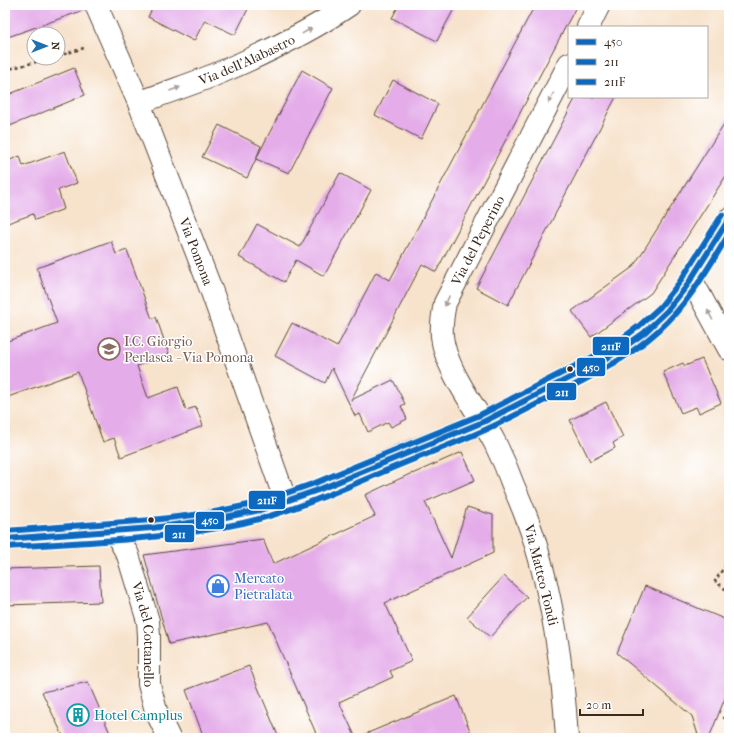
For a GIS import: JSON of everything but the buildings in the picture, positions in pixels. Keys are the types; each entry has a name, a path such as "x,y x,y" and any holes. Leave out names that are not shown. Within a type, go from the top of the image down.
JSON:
{"street":[{"name":"Via Pomona","path":"96,5 139,103 212,292 286,502"},
{"name":"Via dell'Alabastro","path":"139,103 218,73 269,51 309,30 348,5"},
{"path":"588,26 599,5"},
{"name":"Via del Peperino","path":"483,422 460,384 446,355 442,338 443,311 449,296 568,66"},
{"path":"5,539 115,532 208,521 243,514 286,502 323,488 483,422 599,363 618,351 656,322 691,279 729,219"},
{"path":"691,279 729,349"},
{"name":"Via Matteo Tondi","path":"483,422 496,444 523,509 534,538 542,567 558,644 564,688 567,738"},
{"name":"Via del Cottanello","path":"115,532 128,555 148,620 150,636 149,684 156,710 169,738"}],"path":[{"path":"66,54 84,48"},
{"path":"5,70 26,65"},
{"path":"729,560 715,581 729,592"},
{"path":"723,718 729,716"},
{"path":"695,738 697,733"}],"transit line":[{"name":"211F","path":"5,531 152,520 210,513 258,503 315,483 480,415 591,358 616,343 639,326 660,307 679,283 722,215"},
{"name":"450","path":"5,539 152,528 211,520 260,510 318,490 483,422 595,365 644,333 666,312 686,287 729,219"},
{"name":"211","path":"5,547 155,537 214,529 243,523 302,505 474,435 593,375 621,359 647,340 670,320 689,297 729,234"}],"place":[{"name":"I.C. Giorgio Perlasca - Via Pomona","path":"109,349"},
{"name":"Mercato Pietralata","path":"218,586"},
{"name":"Hotel Camplus","path":"78,715"}]}
